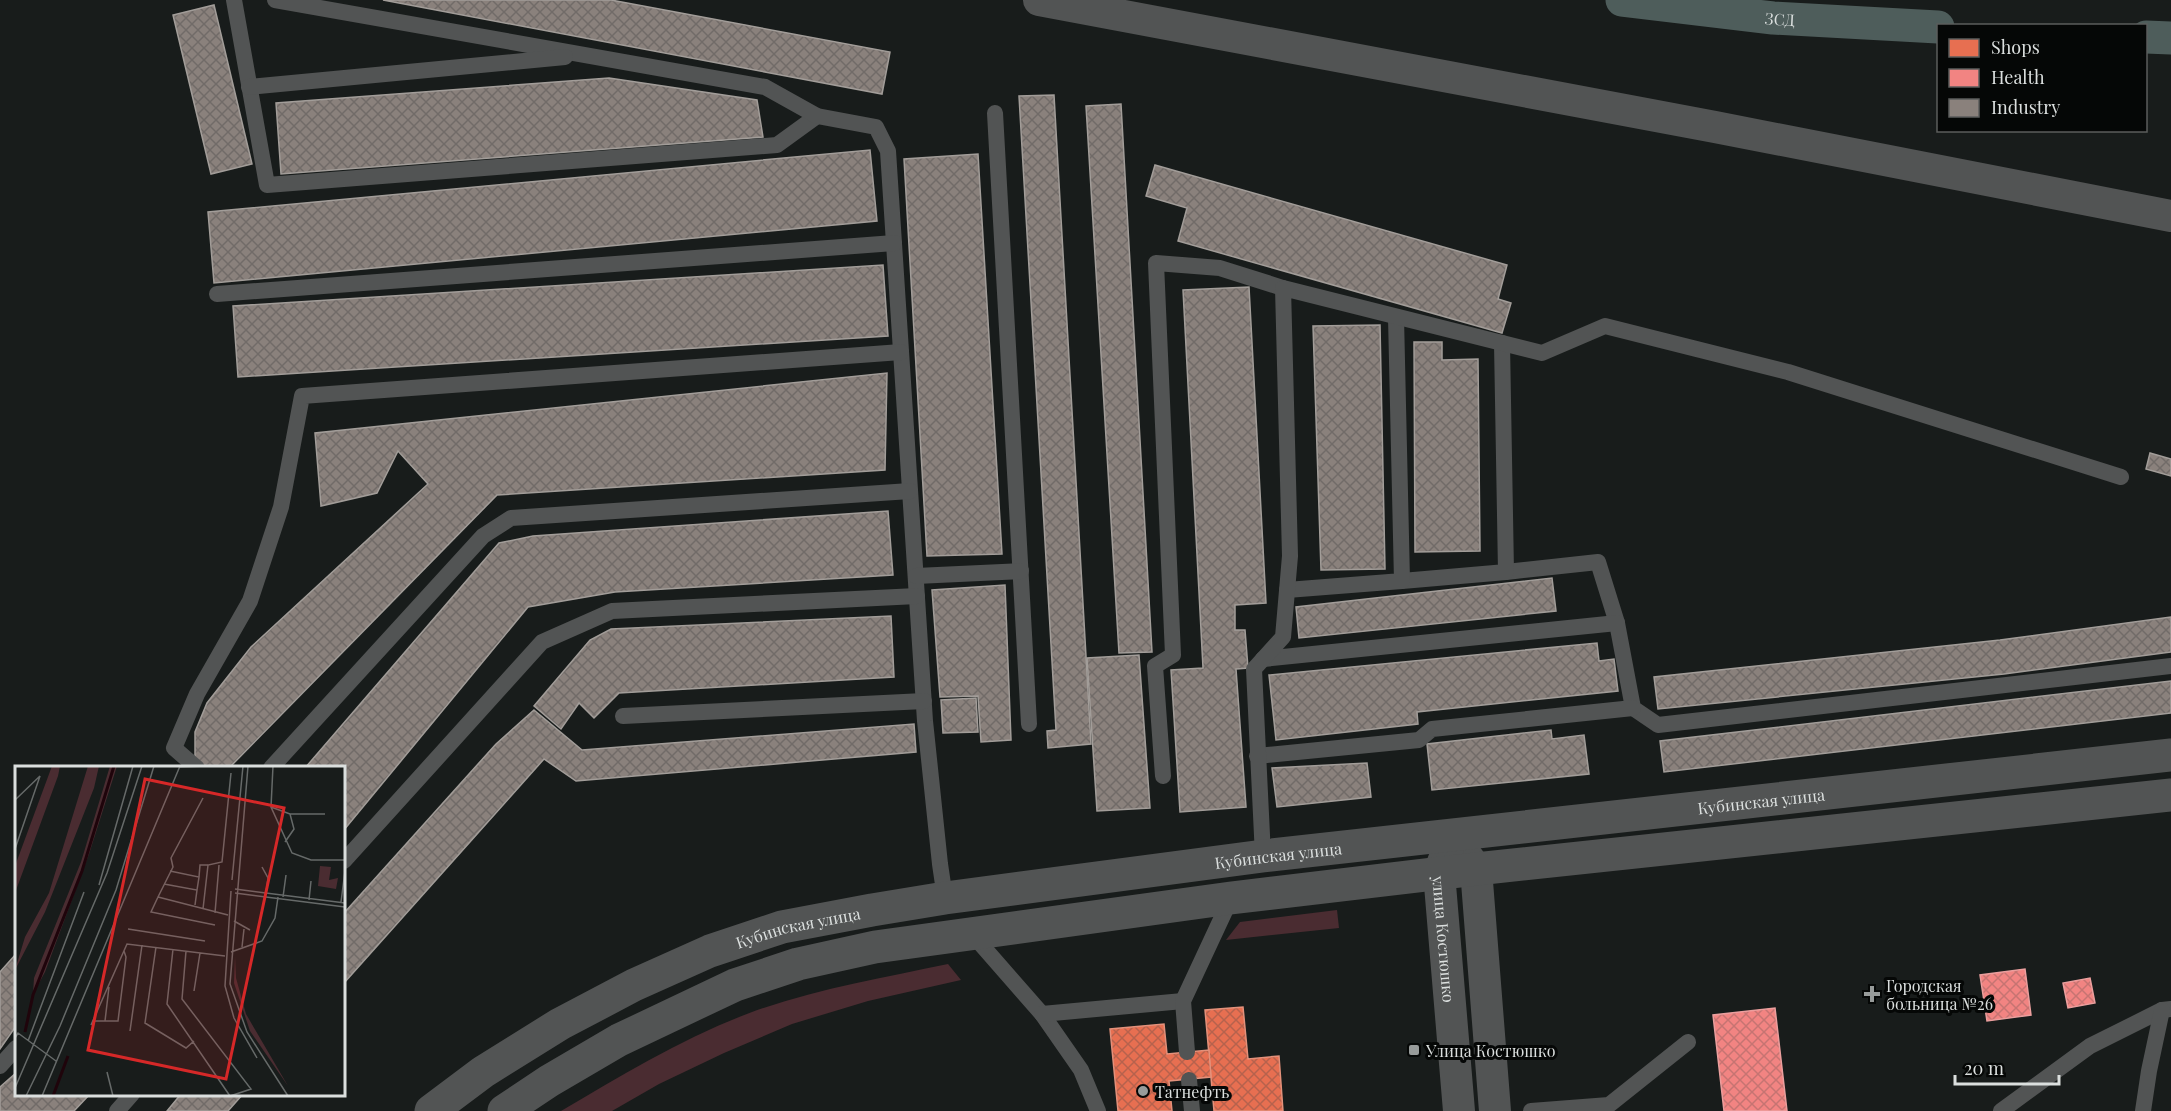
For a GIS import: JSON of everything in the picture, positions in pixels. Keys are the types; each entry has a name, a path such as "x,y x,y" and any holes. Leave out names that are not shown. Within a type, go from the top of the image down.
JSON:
{"highway":[{"name":"ЗСД","path":"1622,0 1773,18 1937,27"},
{"path":"2147,37 2171,38"}],"main road":[{"name":"Кубинская улица","path":"431,1111 483,1072 560,1024 634,985 710,951 782,927 945,898 1263,856 2171,755"},
{"path":"504,1111 549,1081 619,1040 735,985 798,964 864,950 1231,898 1440,873 2171,795"}],"street":[{"path":"1039,0 1715,127 2171,216"},
{"name":"улица Костюшко","path":"1452,836 1476,869"},
{"name":"улица Костюшко","path":"1452,836 1440,873 1459,1111"},
{"path":"1476,869 1495,1111"}],"lane":[{"path":"234,0 267,185 777,145 817,116"},
{"path":"275,0 765,87 817,116 876,127 888,151 924,701 945,898"},
{"path":"249,87 587,55"},
{"path":"995,113 1029,724"},
{"path":"217,294 894,243"},
{"path":"1163,776 1155,666 1173,655 1156,263 1220,268 1283,288 1542,353 1605,326 1788,372 2121,477"},
{"path":"1263,856 1254,669 1283,637 1290,556 1283,288"},
{"path":"1396,317 1402,582"},
{"path":"1502,343 1506,572"},
{"path":"195,766 174,748 197,694 250,601 281,507 302,396 901,352"},
{"path":"273,766 483,536 511,518 910,491"},
{"path":"1287,590 1402,582 1598,562 1617,624 1633,708"},
{"path":"916,576 1021,571"},
{"path":"345,860 542,642 612,611 917,596"},
{"path":"1263,659 1617,624"},
{"path":"1257,756 1419,740 1432,729 1633,708 1658,725 2171,666"},
{"path":"623,716 924,701"},
{"path":"1187,1052 1183,1001 1231,898"},
{"path":"972,934 1042,1014 1081,1070 1098,1111"},
{"path":"1042,1014 1183,1001"},
{"path":"2001,1111 2090,1046 2166,1010"},
{"path":"2143,1111 2149,1071 2166,1010"},
{"path":"1531,1111 1610,1105 1688,1042"},
{"path":"0,1066 15,1049"},
{"path":"1189,1080 1192,1111"},
{"path":"117,1111 131,1096"}],"shaded area":[{"path":"1337,910 1339,928 1226,940 1240,922"},
{"path":"948,964 961,980 868,1001 792,1024 659,1084 612,1111 561,1111 678,1045 752,1012 825,990"}],"building: Shops":[{"path":"1243,1007 1248,1059 1279,1056 1283,1111 1214,1111 1205,1010"},
{"path":"1164,1024 1167,1054 1209,1050 1211,1077 1169,1081 1172,1111 1118,1111 1110,1029"}],"building: Health":[{"path":"2025,969 2031,1015 1987,1021 1980,975"},
{"path":"2090,978 2095,1003 2068,1008 2063,983"},
{"path":"1775,1008 1787,1111 1724,1111 1713,1015"}],"building: Industry":[{"path":"383,0 611,0 890,52 882,94"},
{"path":"214,5 252,164 211,174 173,15"},
{"path":"609,78 757,100 763,137 281,174 276,103"},
{"path":"1054,95 1091,744 1048,748 1047,731 1056,730 1019,96"},
{"path":"1121,104 1152,652 1119,653 1086,106"},
{"path":"870,150 877,221 214,283 208,212"},
{"path":"978,154 1002,554 927,556 904,159"},
{"path":"1155,165 1507,265 1498,299 1511,303 1502,333 1178,241 1187,208 1146,196"},
{"path":"883,265 888,336 238,377 233,306"},
{"path":"1249,287 1266,603 1235,605 1235,630 1245,630 1248,668 1236,669 1246,807 1180,812 1171,670 1203,668 1183,290"},
{"path":"1380,325 1385,569 1321,570 1313,326"},
{"path":"1414,342 1442,342 1442,360 1478,359 1480,551 1415,552"},
{"path":"887,373 885,470 497,495 231,766 204,766 195,757 195,732 207,703 251,647 428,484 398,451 377,493 321,506 315,433"},
{"path":"2150,453 2171,459 2171,476 2146,469"},
{"path":"888,511 893,575 615,592 528,607 345,829 345,766 307,766 499,543 533,536"},
{"path":"1552,578 1556,611 1299,638 1296,607"},
{"path":"1005,585 1011,740 981,742 978,696 940,697 932,590"},
{"path":"891,616 894,677 619,693 594,718 579,703 561,729 534,706 590,640 611,629"},
{"path":"2171,617 2171,652 2004,674 1658,709 1654,677 2000,640"},
{"path":"1597,643 1599,661 1614,659 1618,691 1417,712 1418,724 1276,740 1269,675"},
{"path":"1139,655 1150,808 1097,811 1087,658"},
{"path":"2171,681 2171,713 1664,772 1660,741"},
{"path":"976,698 978,732 943,733 941,700"},
{"path":"534,710 582,750 914,724 916,752 576,781 544,759 345,982 345,912 496,744"},
{"path":"1551,730 1552,739 1584,735 1589,774 1432,790 1427,744"},
{"path":"1367,763 1371,797 1277,807 1272,768"},
{"path":"15,955 15,1027 0,1049 0,972"},
{"path":"15,1074 15,1096 88,1096 74,1111 0,1111 0,1087"},
{"path":"179,1096 241,1096 228,1111 167,1111"}],"place":[{"name":"Городская больница №26","path":"1872,994"},
{"name":"Улица Костюшко","path":"1414,1050"},
{"name":"Татнефть","path":"1143,1091"}]}
